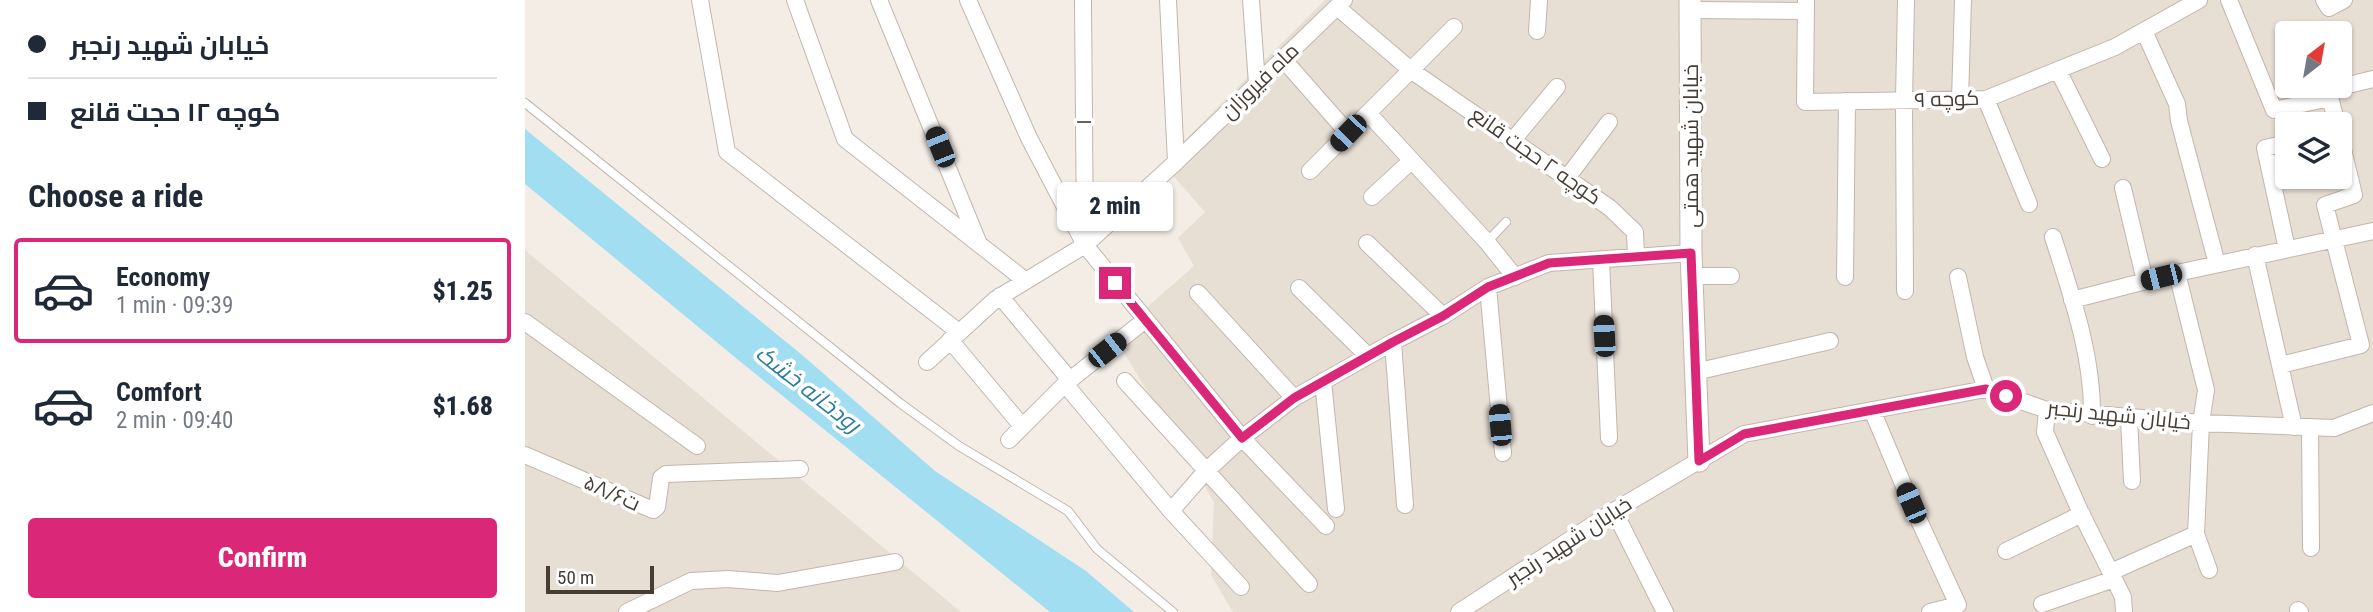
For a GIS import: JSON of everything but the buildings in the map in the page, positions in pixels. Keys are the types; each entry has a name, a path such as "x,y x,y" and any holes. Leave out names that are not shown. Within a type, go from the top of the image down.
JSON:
{"street":[{"path":"700,0 727,152 955,336 1022,426"},
{"path":"795,0 845,139 1025,281"},
{"path":"879,0 980,245"},
{"path":"968,0 1029,138 1085,245 1242,438 1326,526"},
{"name":"۱","path":"1083,0 1085,245"},
{"path":"1168,0 1176,163"},
{"path":"1251,0 1257,84"},
{"path":"1538,31 1539,0"},
{"path":"1905,291 1906,0"},
{"path":"1960,100 1963,0"},
{"name":"کوچه ۹","path":"1690,5 1806,5 1805,102 1986,99 2115,47 2199,0"},
{"path":"2229,0 2274,110 2310,98"},
{"path":"2324,0 2329,8 2344,0"},
{"name":"ماه فیروزان","path":"927,362 1000,296 1085,245 1176,163 1340,4"},
{"name":"کوچه ۲ حجت قانع","path":"1340,4 1412,71 1610,208 1635,232 1636,257"},
{"name":"خیابان شهید همتی","path":"1690,5 1691,253 1699,461"},
{"path":"1310,171 1454,27"},
{"path":"2144,31 2177,104 2179,121 2217,264"},
{"path":"1283,59 1348,133"},
{"path":"2058,70 2102,159"},
{"path":"2352,84 2373,79"},
{"path":"1513,141 1557,87"},
{"path":"1986,99 2029,204"},
{"path":"1846,277 1847,101"},
{"path":"1368,113 1487,242 1515,277"},
{"path":"1567,178 1609,122"},
{"path":"2275,146 2265,148 2287,249"},
{"path":"1372,197 1411,161"},
{"path":"2281,365 2361,345 2325,205 2354,195 2352,187"},
{"path":"2123,188 2145,281"},
{"path":"2072,300 2255,255 2373,231"},
{"path":"2053,237 2086,350 2092,416"},
{"path":"1367,243 1443,316"},
{"path":"1171,511 1205,472 1242,438 1294,398 1443,316 1488,287 1549,263 1691,253"},
{"path":"2255,255 2281,365 2302,427 2311,548"},
{"path":"1601,260 1609,438"},
{"path":"2177,273 2206,390 2201,423 2196,534 2209,570"},
{"path":"1692,275 1731,276"},
{"path":"1958,277 1975,357 1986,389"},
{"path":"1488,287 1503,453"},
{"path":"1299,288 1368,356"},
{"path":"1198,293 1294,398"},
{"path":"1000,296 1171,511 1241,587"},
{"path":"1009,440 1068,382 1145,320"},
{"path":"525,322 697,446"},
{"path":"1695,372 1830,341"},
{"path":"1393,342 1405,505"},
{"path":"1125,381 1309,584"},
{"path":"1323,381 1336,509"},
{"name":"خیابان شهید رنجبر","path":"1459,612 1614,511 1744,434 1986,389 2047,410 2092,416 2201,423 2334,428 2373,413"},
{"path":"1871,410 1958,605 1930,612"},
{"path":"2047,410 2045,432 2123,597 2125,612"},
{"path":"2129,418 2131,481"},
{"name":"۵۸/۶ت","path":"525,455 653,510 657,507 661,478 666,474 800,469"},
{"path":"1614,511 1665,612"},
{"path":"2005,551 2082,514"},
{"path":"2042,604 2113,576 2196,534"},
{"path":"627,612 691,581 728,579 778,583 895,562"}],"lane":[{"path":"525,103 900,403 959,446 1067,511 1097,549 1173,612"},
{"path":"1487,242 1506,222"}],"shaded area":[{"path":"1325,0 2373,0 2373,612 1233,612 1211,575 1214,502 1114,336 1194,266 1178,238 1205,212 1162,163"},
{"path":"525,250 961,612 525,612"}],"water":[{"name":"رودخانه خشک","path":"525,129 801,354 935,471 1086,571 1134,612 1050,612 525,184"}],"route":[{"path":"1115,283 1242,438 1294,398 1443,316 1488,287 1549,263 1691,253 1699,461 1744,434 1986,389 2006,396"}]}
